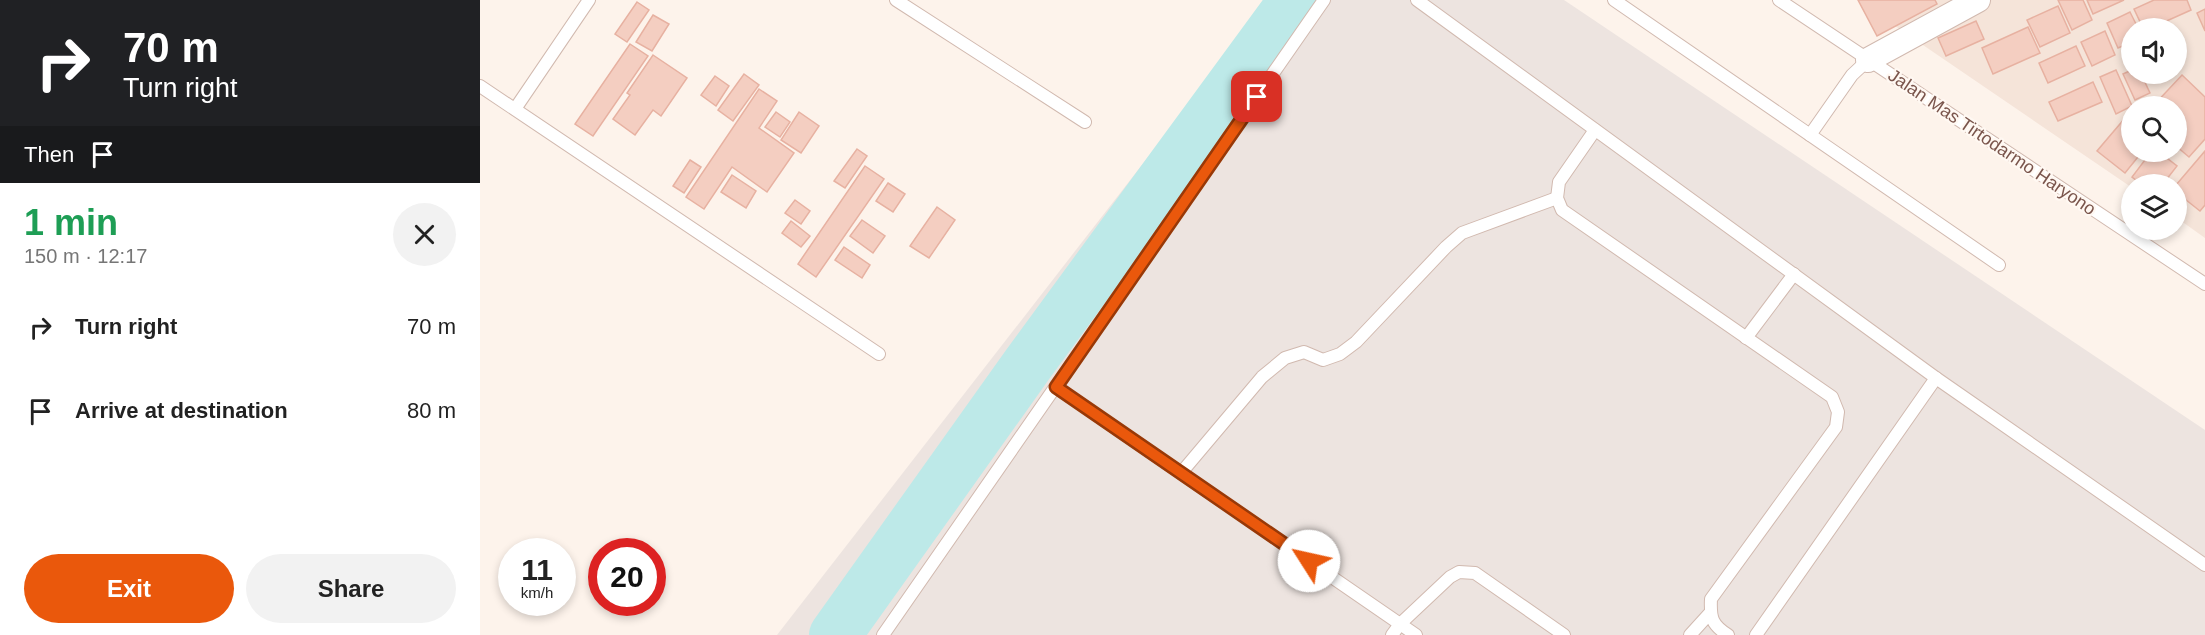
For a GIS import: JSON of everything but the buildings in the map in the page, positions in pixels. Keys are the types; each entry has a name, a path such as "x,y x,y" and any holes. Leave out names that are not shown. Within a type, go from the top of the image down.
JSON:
{"street":[{"path":"1868,60 1978,0"}],"lane":[{"path":"515,109 589,0"},
{"path":"896,0 1085,123"},
{"path":"883,635 1324,0"},
{"path":"1417,0 1936,378 2205,565"},
{"path":"1614,0 1999,265"},
{"name":"Jalan Mas Tirtodarmo Haryono","path":"1779,0 2205,284"},
{"path":"1810,135 1852,75 1868,60"},
{"path":"480,86 879,354"},
{"path":"1595,130 1559,182 1557,198 1562,210 1832,397 1838,412 1836,427 1711,599 1710,613 1716,627 1728,635"},
{"path":"1181,473 1262,377 1285,358 1304,352 1323,360 1340,354 1356,342 1462,233 1557,198"},
{"path":"1746,338 1794,274"},
{"path":"1756,635 1936,378"},
{"path":"1056,387 1416,635"},
{"path":"1392,635 1400,624 1450,577 1459,572 1475,573 1564,635"},
{"path":"1690,635 1710,613"}],"shaded area":[{"path":"1270,0 1564,0 2205,430 2205,635 777,635"},
{"path":"1857,0 2205,0 2205,238 2187,225 2187,174 2121,174 2121,180"}],"waterway":[{"path":"835,635 1028,364 1295,0"}],"route":[{"path":"1257,97 1056,387 1309,561"}]}
